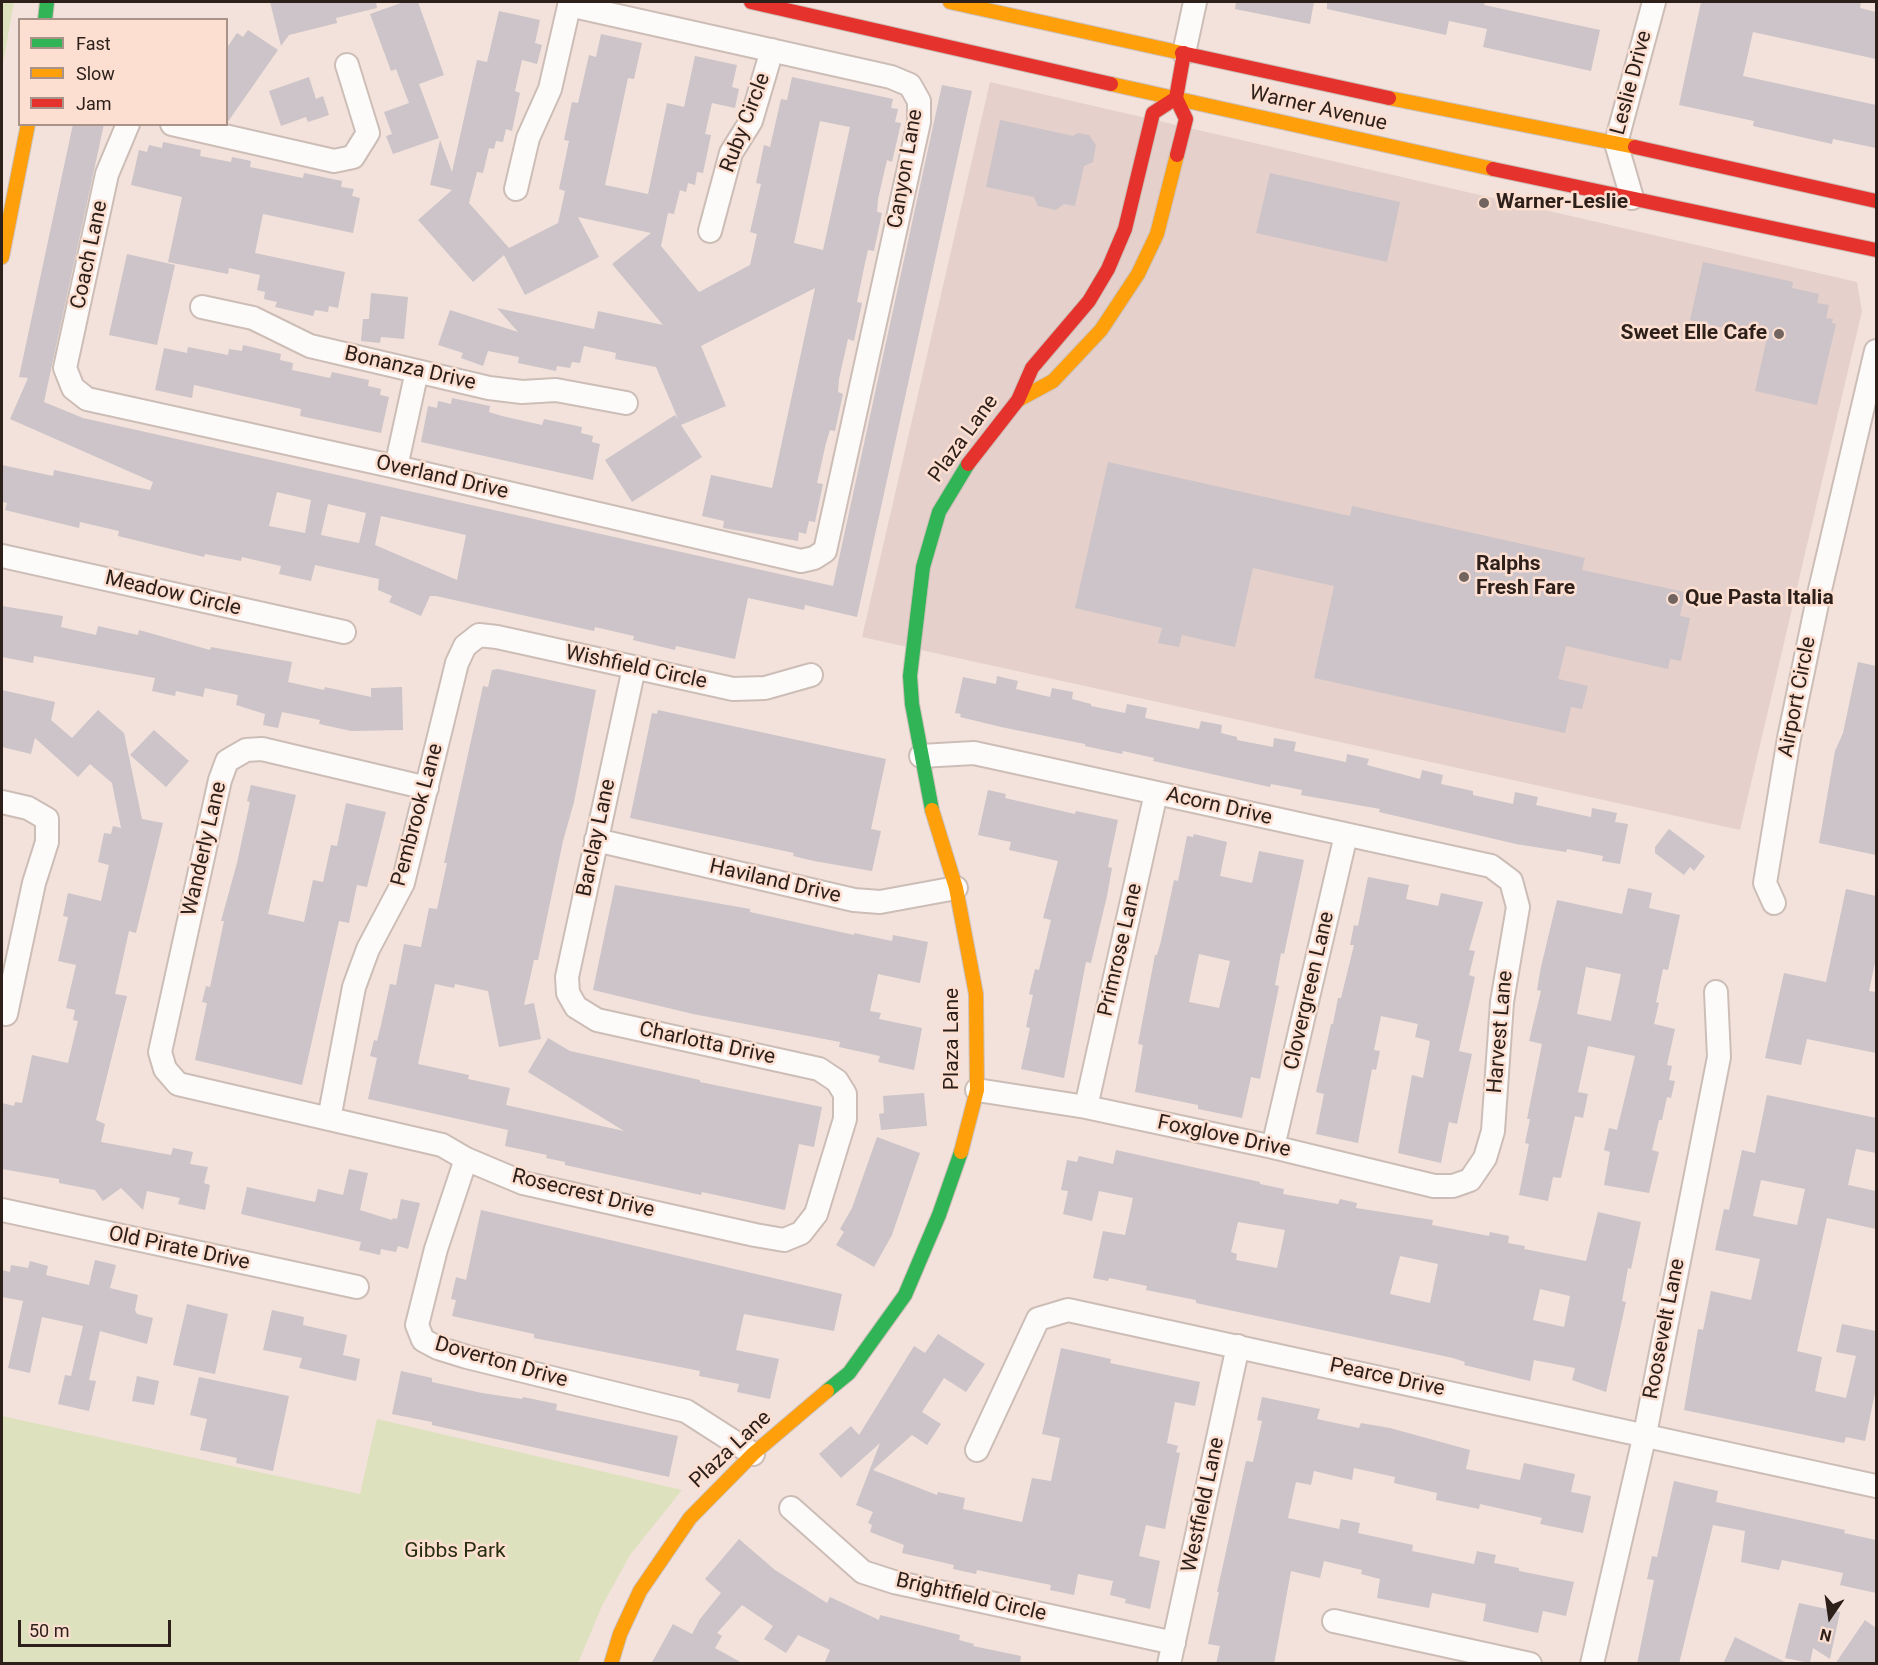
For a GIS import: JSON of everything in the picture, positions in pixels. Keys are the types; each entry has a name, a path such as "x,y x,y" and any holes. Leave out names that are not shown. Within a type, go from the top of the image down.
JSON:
{"street":[{"path":"45,18 47,2"},
{"name":"Warner Avenue","path":"751,2 1434,157 1876,250"},
{"name":"Warner Avenue","path":"950,2 1366,94 1616,143 1876,201"},
{"path":"1184,53 1195,2"},
{"name":"Leslie Drive","path":"1632,198 1616,143 1654,2"},
{"path":"516,189 528,138 550,89 569,3"},
{"name":"Canyon Lane","path":"569,3 891,77 910,85 919,100 919,122 825,551 814,558"},
{"name":"Ruby Circle","path":"710,231 731,153 751,121 772,50"},
{"name":"Plaza Lane","path":"1018,400 1053,381 1101,330 1138,274 1157,234 1186,119 1176,98 1184,53"},
{"path":"181,126 334,161 353,157 368,133 347,65"},
{"name":"Plaza Lane","path":"611,1664 640,1591 690,1518 753,1454 849,1373 905,1295 925,1252 950,1185 977,1090 976,994 956,888 930,802 910,676 923,567 939,512 959,475 1018,400 1032,368 1089,301 1108,269 1125,230 1153,113 1176,98"},
{"path":"2,257 28,126"},
{"name":"Coach Lane","path":"72,388 65,368 107,174 127,126"},
{"name":"Bonanza Drive","path":"202,307 253,318 310,346 489,388 522,392 556,390 626,403"},
{"name":"Airport Circle","path":"1774,903 1765,883 1790,738 1819,594 1876,351"},
{"path":"396,467 417,371"},
{"name":"Overland Drive","path":"72,388 87,399 396,467 801,561 814,558"},
{"name":"Meadow Circle","path":"2,556 344,632"},
{"name":"Wishfield Circle","path":"465,646 479,635 497,637 733,689 765,688 810,675"},
{"name":"Pembrook Lane","path":"329,1119 354,987 368,950 403,883 457,663 465,646"},
{"name":"Barclay Lane","path":"576,1007 568,993 567,977 634,668"},
{"name":"Wanderly Lane","path":"165,1069 160,1052 220,780 227,761 246,750 262,749 427,788"},
{"name":"Acorn Drive","path":"921,756 974,753 1491,866 1511,881"},
{"name":"Primrose Lane","path":"1086,1107 1156,793"},
{"path":"2,802 28,808 47,819 47,842 34,883 6,1014"},
{"name":"Clovergreen Lane","path":"1273,1147 1346,835"},
{"name":"Haviland Drive","path":"596,840 854,900 880,902 956,888"},
{"name":"Harvest Lane","path":"1470,1180 1485,1158 1493,1131 1502,1002 1518,907 1511,881"},
{"name":"Roosevelt Lane","path":"1592,1664 1645,1434 1719,1057 1716,992"},
{"name":"Charlotta Drive","path":"576,1007 597,1020 819,1069 837,1082 845,1094 845,1119 816,1214 801,1233"},
{"name":"Rosecrest Drive","path":"165,1069 178,1084 442,1145 466,1159 524,1183 755,1235 784,1240 801,1233"},
{"name":"Foxglove Drive","path":"977,1090 1086,1107 1273,1147 1434,1186 1453,1186 1470,1180"},
{"name":"Doverton Drive","path":"466,1159 436,1249 417,1325 423,1340 467,1357 686,1411 753,1454"},
{"name":"Old Pirate Drive","path":"2,1210 357,1287"},
{"name":"Pearce Drive","path":"977,1450 1038,1319 1068,1310 1876,1486"},
{"name":"Westfield Lane","path":"1171,1653 1238,1346"},
{"name":"Brightfield Circle","path":"790,1508 863,1572 1171,1653"},
{"path":"1334,1621 1530,1664"}],"shaded area":[{"path":"990,82 1857,282 1862,311 1740,830 862,637"}],"green space":[{"path":"2,2 14,2 2,69"},
{"name":"Gibbs Park","path":"2,1416 360,1494 377,1419 682,1490 630,1555 602,1606 578,1663 2,1663"}],"building":[{"path":"270,2 376,2 377,8 336,18 337,23 289,35 281,46"},
{"path":"404,2 418,2 444,75 419,84 439,138 393,154 386,136 392,134 384,112 409,103 396,69 391,71 370,14"},
{"path":"1236,2 1314,2 1310,24 1235,9"},
{"path":"1327,2 1485,2 1484,5 1600,30 1591,71 1483,47 1487,29 1449,21 1446,35 1327,9"},
{"path":"1701,2 1861,2 1860,8 1876,12 1876,59 1753,32 1743,76 1876,105 1876,148 1833,139 1832,144 1753,126 1754,121 1679,105"},
{"path":"499,11 540,20 535,43 542,45 537,64 522,60 515,91 520,93 512,131 506,129 503,142 496,141 494,149 489,148 483,173 477,172 469,203 509,248 558,223 565,191 559,189 569,141 564,140 572,102 578,103 589,55 596,57 601,34 642,43 634,79 628,78 605,185 648,194 667,103 684,107 695,56 737,65 732,87 739,89 735,108 712,103 705,134 711,135 703,173 697,172 695,185 688,183 686,192 680,190 674,214 668,213 661,246 699,292 750,265 757,234 750,232 761,184 756,183 764,145 770,147 781,99 787,100 792,77 893,99 891,108 898,109 895,122 901,123 892,162 887,160 878,199 877,212 882,213 874,251 868,250 857,302 862,303 854,341 848,339 839,379 838,392 843,394 835,431 830,430 817,483 823,484 815,522 809,521 806,534 799,532 798,541 723,528 724,521 702,516 711,475 772,488 815,288 701,346 726,406 681,425 702,457 632,502 605,460 675,415 678,419 656,367 615,359 616,353 584,346 580,363 572,362 570,368 557,366 556,371 518,363 519,357 488,351 483,366 461,358 463,353 438,345 450,310 518,332 497,308 594,329 598,311 663,325 612,264 651,233 578,217 599,257 525,295 504,255 473,282 418,220 452,190 430,185 440,140 452,172 477,60 487,62","holes":["820,121 850,127 823,250 794,243"]},
{"path":"248,30 278,50 228,122 228,46 237,33 243,37"},
{"path":"309,77 316,99 323,96 329,115 308,122 306,117 281,126 269,91"},
{"path":"942,85 972,91 857,617 805,605 804,610 748,598 735,659 676,646 675,650 633,640 634,636 595,627 594,631 436,596 430,596 421,616 389,602 392,596 378,590 379,579 315,565 311,581 279,574 281,566 242,557 241,561 205,554 204,557 118,536 119,531 80,522 79,528 5,510 7,503 2,502 2,465 53,476 54,470 150,490 153,482 10,419 28,378 19,377 73,126 104,126 44,402 83,418 833,586","holes":["277,492 311,500 305,533 269,526","328,504 366,513 359,543 321,535","381,516 466,535 457,580 375,545"]},
{"path":"1000,120 1073,136 1078,133 1089,135 1096,145 1093,162 1084,166 1075,206 1064,204 1056,210 1038,206 1034,197 986,187"},
{"path":"163,142 201,150 200,156 231,162 232,157 251,161 250,167 303,178 304,173 342,181 341,187 354,189 352,196 360,198 353,233 263,214 255,253 345,272 338,308 329,306 328,312 315,310 313,316 275,307 277,302 264,299 265,292 257,290 260,275 229,268 228,274 168,262 182,197 131,185 139,150 147,152 149,145 162,148"},
{"path":"1270,173 1400,202 1387,262 1256,233"},
{"path":"127,254 175,265 157,345 109,335"},
{"path":"1703,262 1793,282 1792,288 1819,294 1817,303 1829,305 1826,318 1833,319 1832,323 1836,324 1817,405 1755,391 1767,338 1690,320"},
{"path":"371,293 408,297 404,339 381,337 380,343 361,341 363,319 369,319"},
{"path":"243,345 281,354 280,360 293,363 292,370 330,378 332,372 369,380 368,386 381,389 380,395 389,397 381,433 300,416 301,409 194,385 192,398 155,390 164,348 187,353 188,347 228,355 229,349 242,351"},
{"path":"452,398 490,406 489,412 542,425 544,419 582,427 581,433 593,436 592,442 600,444 593,480 421,442 428,406 437,408 438,401 451,404"},
{"path":"1108,462 1350,516 1352,506 1585,558 1582,570 1685,592 1680,616 1690,618 1681,661 1670,659 1668,669 1566,646 1558,679 1588,686 1582,709 1571,707 1565,733 1314,678 1334,586 1253,568 1235,647 1182,635 1179,647 1158,643 1162,628 1075,608"},
{"path":"2,606 63,616 61,627 96,635 98,626 138,635 139,630 210,650 211,647 292,662 288,682 324,690 325,687 371,697 371,688 402,687 403,730 351,731 319,724 320,720 282,712 278,728 263,725 265,714 236,705 238,695 205,688 203,697 176,691 175,696 152,691 155,678 34,656 33,663 2,657"},
{"path":"1858,662 1876,666 1876,855 1819,843 1835,751 1843,733"},
{"path":"498,669 596,690 574,802 563,841 538,960 534,960 524,1005 534,1003 541,1039 499,1047 488,991 455,984 454,988 435,984 418,1064 469,1075 468,1079 510,1088 506,1105 624,1131 528,1072 548,1038 570,1051 700,1080 700,1082 822,1107 814,1147 799,1144 785,1210 702,1192 701,1195 565,1165 565,1162 546,1158 547,1155 505,1146 508,1130 368,1099 377,1058 370,1056 374,1040 377,1041 390,984 396,985 404,944 421,947 429,908 437,909 447,863 444,863 483,686 488,687 492,670"},
{"path":"997,676 1018,681 1016,689 1050,697 1052,688 1073,692 1072,699 1091,704 1091,706 1125,713 1127,704 1147,708 1145,718 1199,729 1201,721 1222,725 1221,733 1237,737 1237,740 1273,747 1274,738 1296,742 1294,751 1346,762 1347,754 1369,759 1367,765 1420,779 1422,770 1443,775 1441,784 1473,791 1473,795 1513,804 1515,792 1538,797 1536,805 1591,817 1592,808 1617,813 1615,822 1628,824 1620,864 1602,861 1603,856 1567,849 1566,852 1516,844 1379,812 1380,809 1301,795 1302,790 1271,784 1270,787 1153,761 1154,758 1123,751 1122,754 1085,746 1085,744 960,717 961,714 955,713 963,677 996,684"},
{"path":"2,690 55,702 51,720 72,738 98,710 124,733 142,819 163,823 136,933 129,931 115,994 127,996 96,1120 105,1124 101,1142 171,1155 173,1148 193,1152 190,1164 208,1167 204,1183 210,1185 205,1210 178,1204 180,1198 147,1191 143,1210 121,1188 103,1201 95,1190 59,1183 59,1179 2,1169 2,1103 14,1106 15,1102 22,1103 32,1055 68,1063 78,1021 73,1020 75,1010 66,1008 76,965 58,961 68,917 63,916 68,893 101,901 109,865 98,862 104,833 111,834 113,826 121,828 112,783 90,764 78,777 35,738 31,754 2,747"},
{"path":"658,710 886,759 871,829 881,831 872,871 814,861 793,856 794,853 630,818 652,713 657,714"},
{"path":"154,730 189,761 166,787 130,755"},
{"path":"251,785 296,795 268,914 304,922 313,880 323,882 331,845 337,846 346,803 386,812 367,887 357,885 349,923 339,921 302,1085 195,1060 207,1003 202,1002 206,986 210,987 224,921 221,921 237,863 250,802 247,801"},
{"path":"988,790 1006,794 1005,798 1075,814 1076,811 1118,820 1108,867 1112,868 1107,896 1091,963 1086,962 1064,1078 1021,1069 1030,1028 1026,1027 1033,995 1029,994 1035,969 1039,970 1051,920 1043,918 1058,861 1009,850 1011,842 978,835"},
{"path":"1669,829 1705,856 1694,871 1690,867 1684,875 1655,853 1655,847"},
{"path":"1194,834 1227,842 1220,876 1252,883 1259,851 1304,860 1284,954 1281,953 1275,985 1279,986 1260,1079 1251,1077 1242,1118 1198,1109 1198,1105 1135,1092 1143,1045 1138,1044 1155,955 1157,955 1161,941 1174,880 1178,881 1187,836 1193,837","holes":["1199,954 1230,961 1219,1008 1189,1002"]},
{"path":"1368,877 1409,885 1406,899 1438,906 1441,893 1483,902 1469,950 1475,951 1469,975 1475,977 1459,1051 1472,1054 1457,1124 1449,1122 1441,1163 1398,1153 1412,1075 1423,1078 1430,1041 1415,1037 1418,1024 1381,1016 1374,1050 1380,1051 1376,1070 1372,1069 1358,1143 1316,1134 1324,1094 1316,1092 1331,1024 1333,1024 1338,998 1341,998 1354,945 1350,945 1354,925 1358,926"},
{"path":"615,885 750,909 750,912 854,935 854,933 892,941 893,935 928,942 920,983 878,974 870,1011 881,1013 879,1019 922,1028 914,1070 878,1062 880,1056 839,1047 840,1042 693,1014 593,990"},
{"path":"1628,888 1652,893 1649,908 1680,915 1668,970 1663,969 1656,1002 1659,1003 1654,1024 1675,1029 1667,1065 1672,1066 1669,1080 1675,1081 1671,1098 1667,1097 1662,1120 1659,1120 1652,1150 1659,1152 1649,1193 1604,1185 1610,1152 1604,1150 1609,1128 1617,1130 1635,1056 1588,1046 1578,1092 1588,1094 1583,1118 1575,1116 1561,1178 1553,1177 1548,1201 1519,1195 1529,1144 1525,1143 1530,1119 1527,1119 1542,1044 1529,1041 1541,991 1537,990 1541,967 1557,900 1622,914","holes":["1586,967 1621,974 1611,1021 1577,1014"]},
{"path":"1846,889 1876,896 1876,958 1869,991 1876,992 1876,1053 1807,1039 1801,1065 1765,1058 1784,973 1826,982"},
{"path":"924,1093 927,1126 881,1130 879,1114 884,1113 883,1096"},
{"path":"1767,1095 1876,1118 1876,1153 1856,1149 1848,1185 1876,1191 1876,1229 1827,1218 1797,1351 1822,1357 1815,1391 1846,1398 1856,1356 1836,1352 1842,1324 1876,1331 1876,1388 1865,1441 1846,1437 1844,1443 1684,1410 1698,1329 1703,1330 1711,1291 1751,1300 1760,1259 1715,1250 1724,1209 1729,1210 1742,1150 1755,1153","holes":["1761,1180 1805,1189 1797,1225 1753,1216"]},
{"path":"877,1137 920,1153 892,1235 874,1267 836,1245 844,1232 840,1229 852,1208"},
{"path":"1116,1150 1260,1182 1260,1184 1284,1189 1283,1194 1338,1204 1340,1199 1357,1203 1356,1208 1433,1220 1432,1225 1489,1236 1490,1232 1509,1236 1508,1243 1525,1246 1524,1249 1586,1261 1598,1212 1641,1222 1631,1269 1628,1268 1622,1301 1626,1302 1606,1392 1572,1380 1575,1368 1534,1360 1530,1381 1464,1365 1465,1362 1453,1358 1196,1303 1196,1300 1146,1290 1147,1286 1109,1278 1108,1281 1093,1278 1103,1231 1125,1235 1133,1198 1099,1191 1092,1221 1063,1214 1068,1191 1061,1190 1067,1160 1077,1162 1079,1156 1113,1164","holes":["1238,1222 1285,1230 1277,1268 1236,1260 1237,1254 1231,1252","1400,1256 1438,1264 1430,1303 1390,1294","1540,1289 1570,1296 1564,1327 1533,1320"]},
{"path":"349,1169 368,1173 360,1210 392,1220 397,1219 401,1199 420,1203 408,1249 398,1246 396,1252 381,1249 380,1255 359,1250 361,1242 241,1214 247,1187 315,1202 318,1189 343,1195"},
{"path":"481,1210 842,1294 834,1331 744,1314 736,1350 779,1359 770,1399 737,1392 739,1384 699,1376 700,1371 534,1338 534,1334 452,1316 456,1300 451,1299 456,1277 466,1280"},
{"path":"95,1260 116,1265 110,1288 138,1295 135,1310 137,1314 153,1318 147,1344 100,1331 89,1380 96,1381 89,1411 58,1404 65,1375 71,1376 83,1326 42,1317 30,1373 8,1368 23,1301 2,1297 2,1270 10,1272 11,1265 28,1268 30,1261 48,1266 46,1275 89,1285"},
{"path":"187,1304 228,1314 215,1374 173,1365"},
{"path":"272,1310 304,1317 303,1325 347,1335 343,1355 360,1359 356,1381 299,1368 302,1358 263,1350"},
{"path":"938,1334 985,1364 966,1392 944,1378 922,1412 941,1424 927,1445 912,1435 873,1470 937,1495 938,1492 965,1498 963,1509 1022,1522 1032,1478 1051,1481 1060,1438 1042,1434 1061,1348 1111,1359 1110,1363 1200,1382 1195,1406 1175,1402 1167,1443 1178,1446 1176,1452 1180,1453 1165,1529 1146,1525 1139,1556 1160,1561 1150,1609 1125,1603 1126,1599 1110,1595 1113,1581 1078,1574 1074,1595 1050,1590 1051,1585 977,1570 976,1574 953,1569 954,1565 902,1553 904,1545 870,1532 872,1525 868,1523 873,1512 856,1505 880,1443 841,1478 819,1454 851,1426 859,1435 914,1346 925,1353"},
{"path":"401,1371 432,1378 432,1382 482,1393 522,1399 523,1397 557,1404 556,1410 678,1436 669,1477 432,1425 432,1422 392,1414"},
{"path":"137,1376 159,1381 154,1405 132,1401"},
{"path":"199,1377 289,1396 273,1471 236,1463 237,1458 200,1450 207,1419 190,1415"},
{"path":"1262,1397 1320,1409 1317,1419 1359,1428 1361,1423 1390,1428 1470,1450 1466,1469 1520,1480 1524,1463 1575,1474 1571,1492 1591,1496 1583,1533 1540,1524 1542,1518 1480,1504 1479,1509 1436,1500 1437,1493 1394,1483 1395,1477 1354,1468 1352,1480 1314,1471 1311,1485 1296,1482 1288,1518 1339,1529 1341,1519 1360,1523 1358,1533 1413,1545 1412,1551 1474,1564 1477,1551 1496,1555 1494,1563 1519,1568 1519,1571 1574,1582 1566,1616 1543,1611 1538,1633 1483,1621 1486,1604 1432,1593 1429,1608 1377,1598 1380,1579 1361,1574 1362,1570 1324,1561 1320,1578 1291,1571 1274,1664 1216,1664 1220,1646 1208,1644 1246,1461 1253,1462 1262,1421 1257,1420"},
{"path":"1674,1481 1718,1491 1716,1502 1845,1530 1844,1533 1876,1540 1876,1593 1840,1585 1843,1573 1782,1560 1779,1570 1741,1562 1745,1531 1713,1525 1679,1664 1637,1664 1654,1580 1647,1579 1652,1556 1657,1557"},
{"path":"739,1539 775,1570 827,1603 830,1597 879,1620 880,1615 960,1635 959,1640 974,1644 973,1646 1021,1656 1020,1664 824,1664 830,1650 798,1635 786,1653 764,1639 773,1626 742,1605 717,1633 722,1636 715,1648 744,1664 651,1664 673,1624 692,1634 700,1619 721,1593 705,1579"},
{"path":"1799,1603 1840,1612 1830,1659 1813,1648 1810,1663 1785,1658"},
{"path":"1865,1620 1876,1628 1876,1664 1835,1664"},
{"path":"1735,1637 1789,1664 1723,1664"}],"traffic: fast":[{"path":"45,18 47,2"},
{"path":"932,810 912,704 910,676 923,567 939,512 968,464"},
{"path":"827,1391 849,1373 905,1295 939,1215 961,1152"}],"traffic: slow":[{"path":"950,2 1182,53"},
{"path":"1111,84 1493,169"},
{"path":"1389,98 1635,147"},
{"path":"2,257 28,126"},
{"path":"1018,400 1053,381 1101,330 1138,274 1157,234 1177,155"},
{"path":"932,810 956,888 976,994 977,1090 961,1152"},
{"path":"611,1664 620,1634 640,1591 690,1518 753,1454 827,1391"}],"traffic: jam":[{"path":"751,2 1111,84"},
{"path":"1182,53 1389,98"},
{"path":"1177,155 1186,119 1176,98 1184,53"},
{"path":"968,464 1018,400 1032,368 1089,301 1108,269 1125,229 1153,113 1176,98"},
{"path":"1635,147 1876,201"},
{"path":"1493,169 1876,250"}],"place":[{"name":"Warner-Leslie","path":"1484,203"},
{"name":"Sweet Elle Cafe","path":"1779,334"},
{"name":"Ralphs Fresh Fare","path":"1464,577"},
{"name":"Que Pasta Italia","path":"1673,599"}]}
